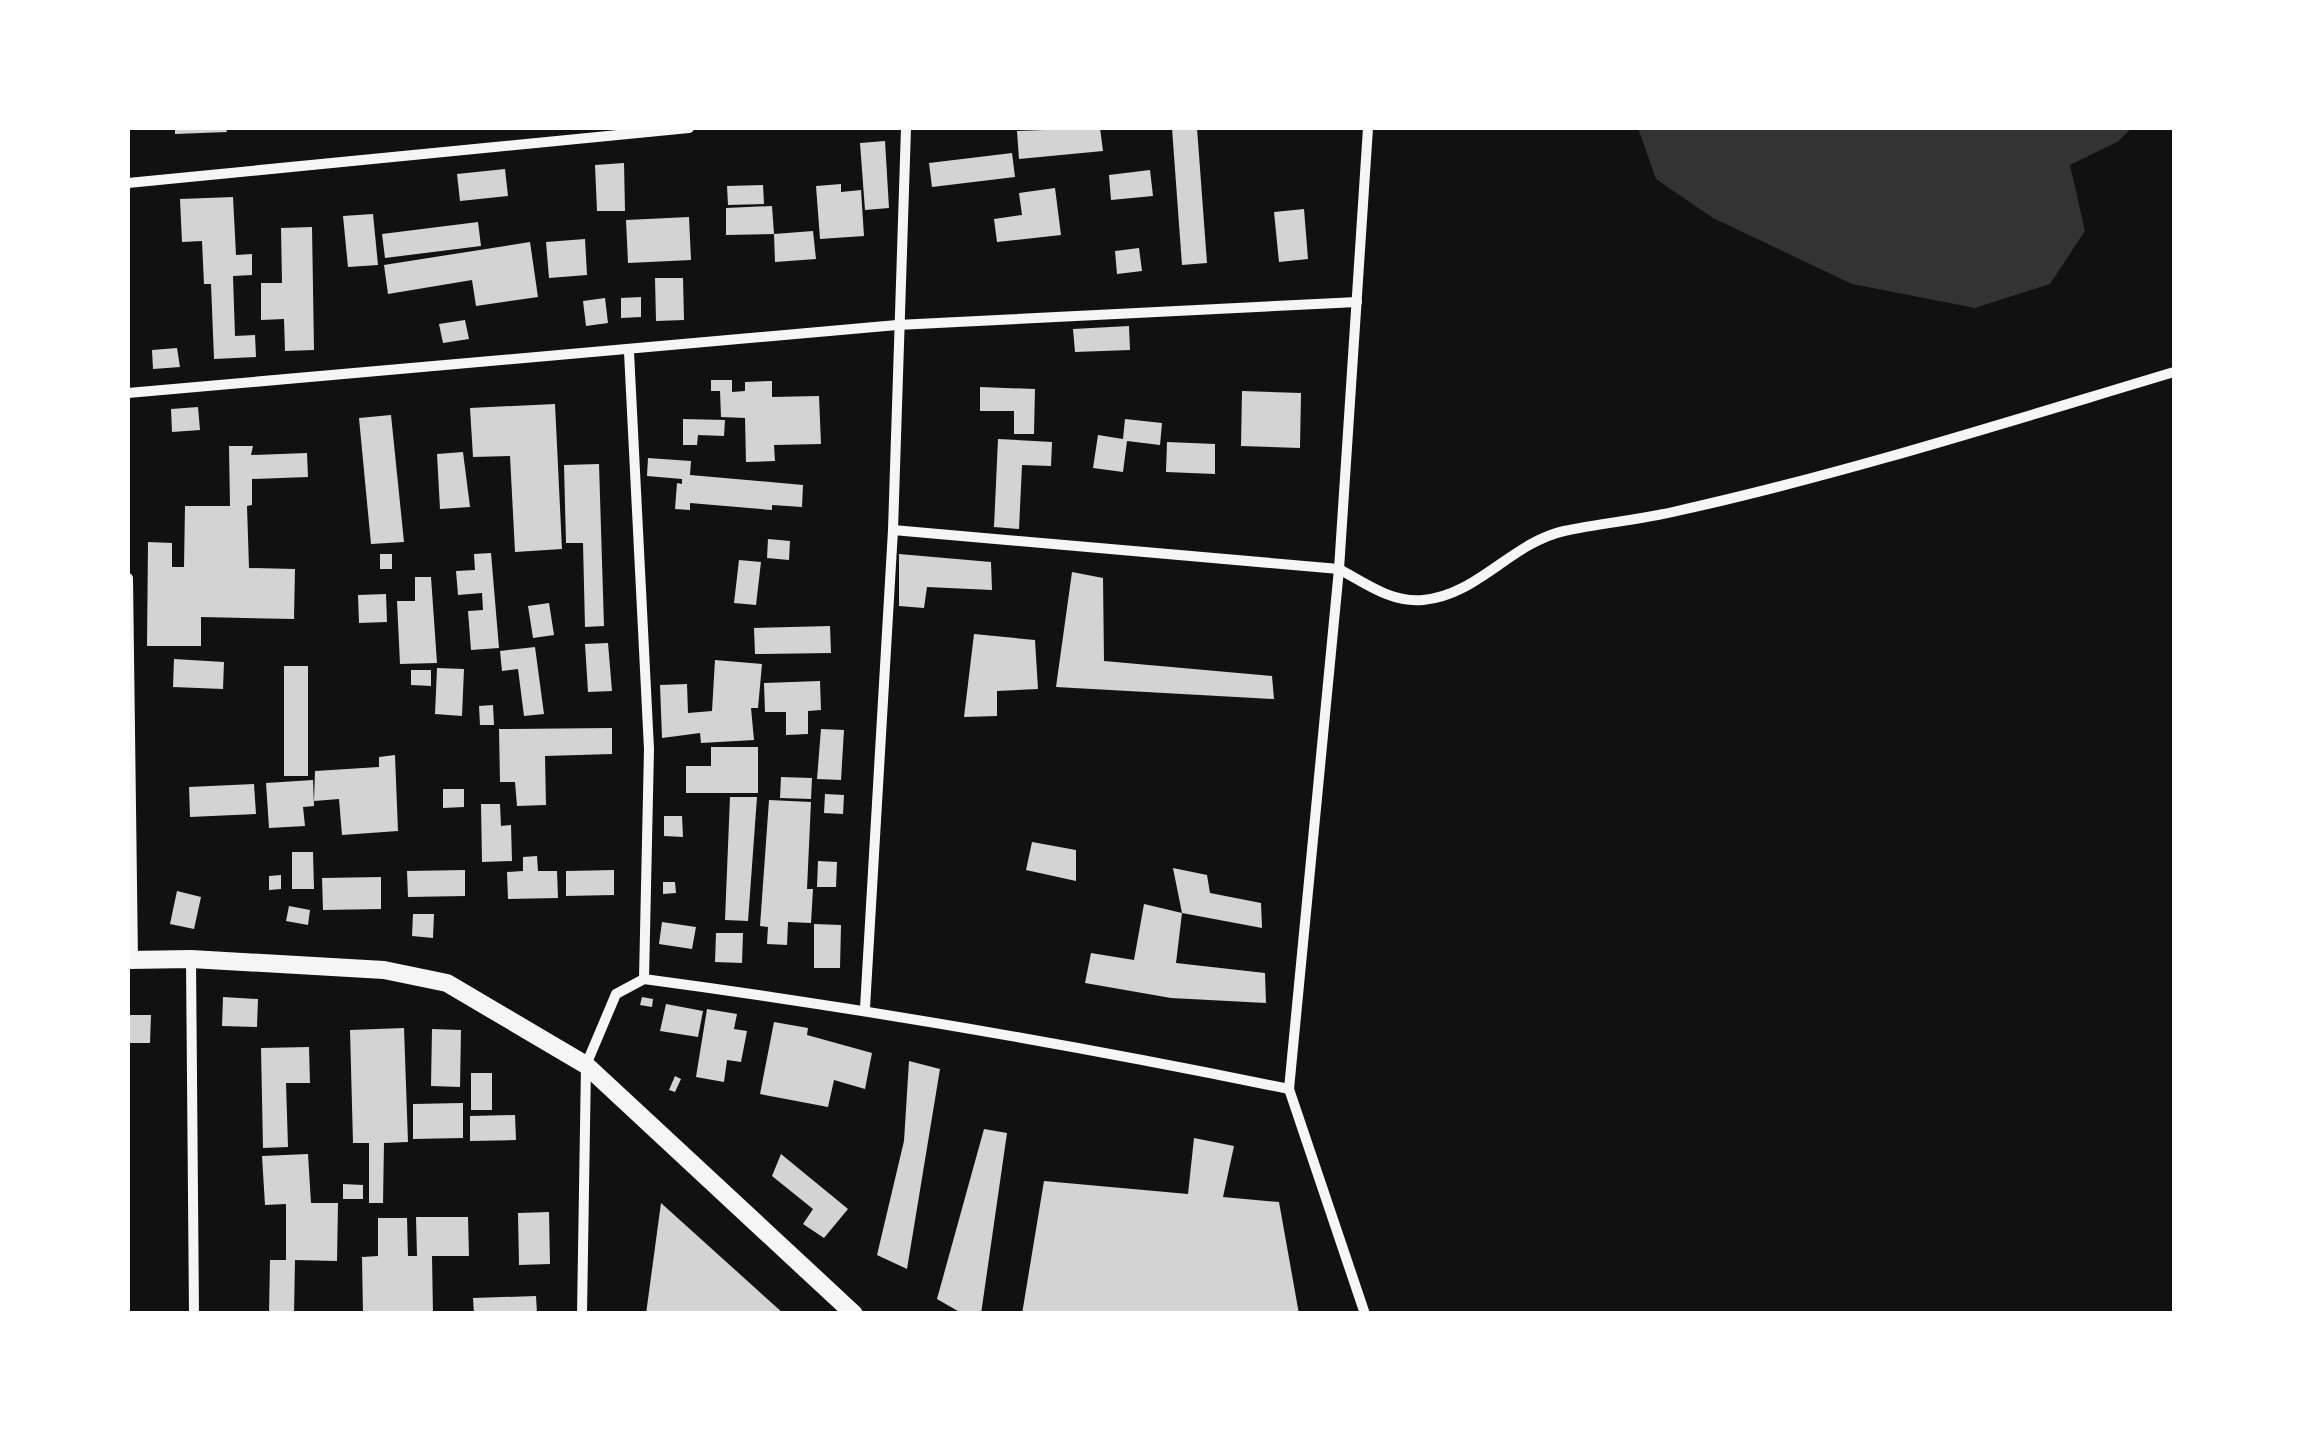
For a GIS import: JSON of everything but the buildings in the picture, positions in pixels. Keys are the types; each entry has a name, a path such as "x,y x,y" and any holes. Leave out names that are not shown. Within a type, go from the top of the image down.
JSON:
{"street":[{"path":"128,183 689,128"},
{"path":"865,1008 893,530 906,128"},
{"path":"1364,1314 1288,1088 1339,569 1368,128"},
{"path":"128,394 628,352 897,324 1357,302"},
{"path":"628,352 649,749 644,980"},
{"path":"893,530 1339,569 1392,598 1424,600 1463,588 1519,549 1561,531 1677,511 1944,440 2174,372"},
{"path":"128,578 130,960 190,959 384,970 447,983 586,1065 854,1314"},
{"path":"190,959 194,1314"},
{"path":"582,1314 586,1065 616,994 626,985 644,980 865,1008 1044,1038 1288,1088"}],"shaded area":[{"path":"1638,128 2132,128 2117,142 2070,165 2085,231 2050,284 1975,308 1852,284 1713,218 1656,179"}]}
